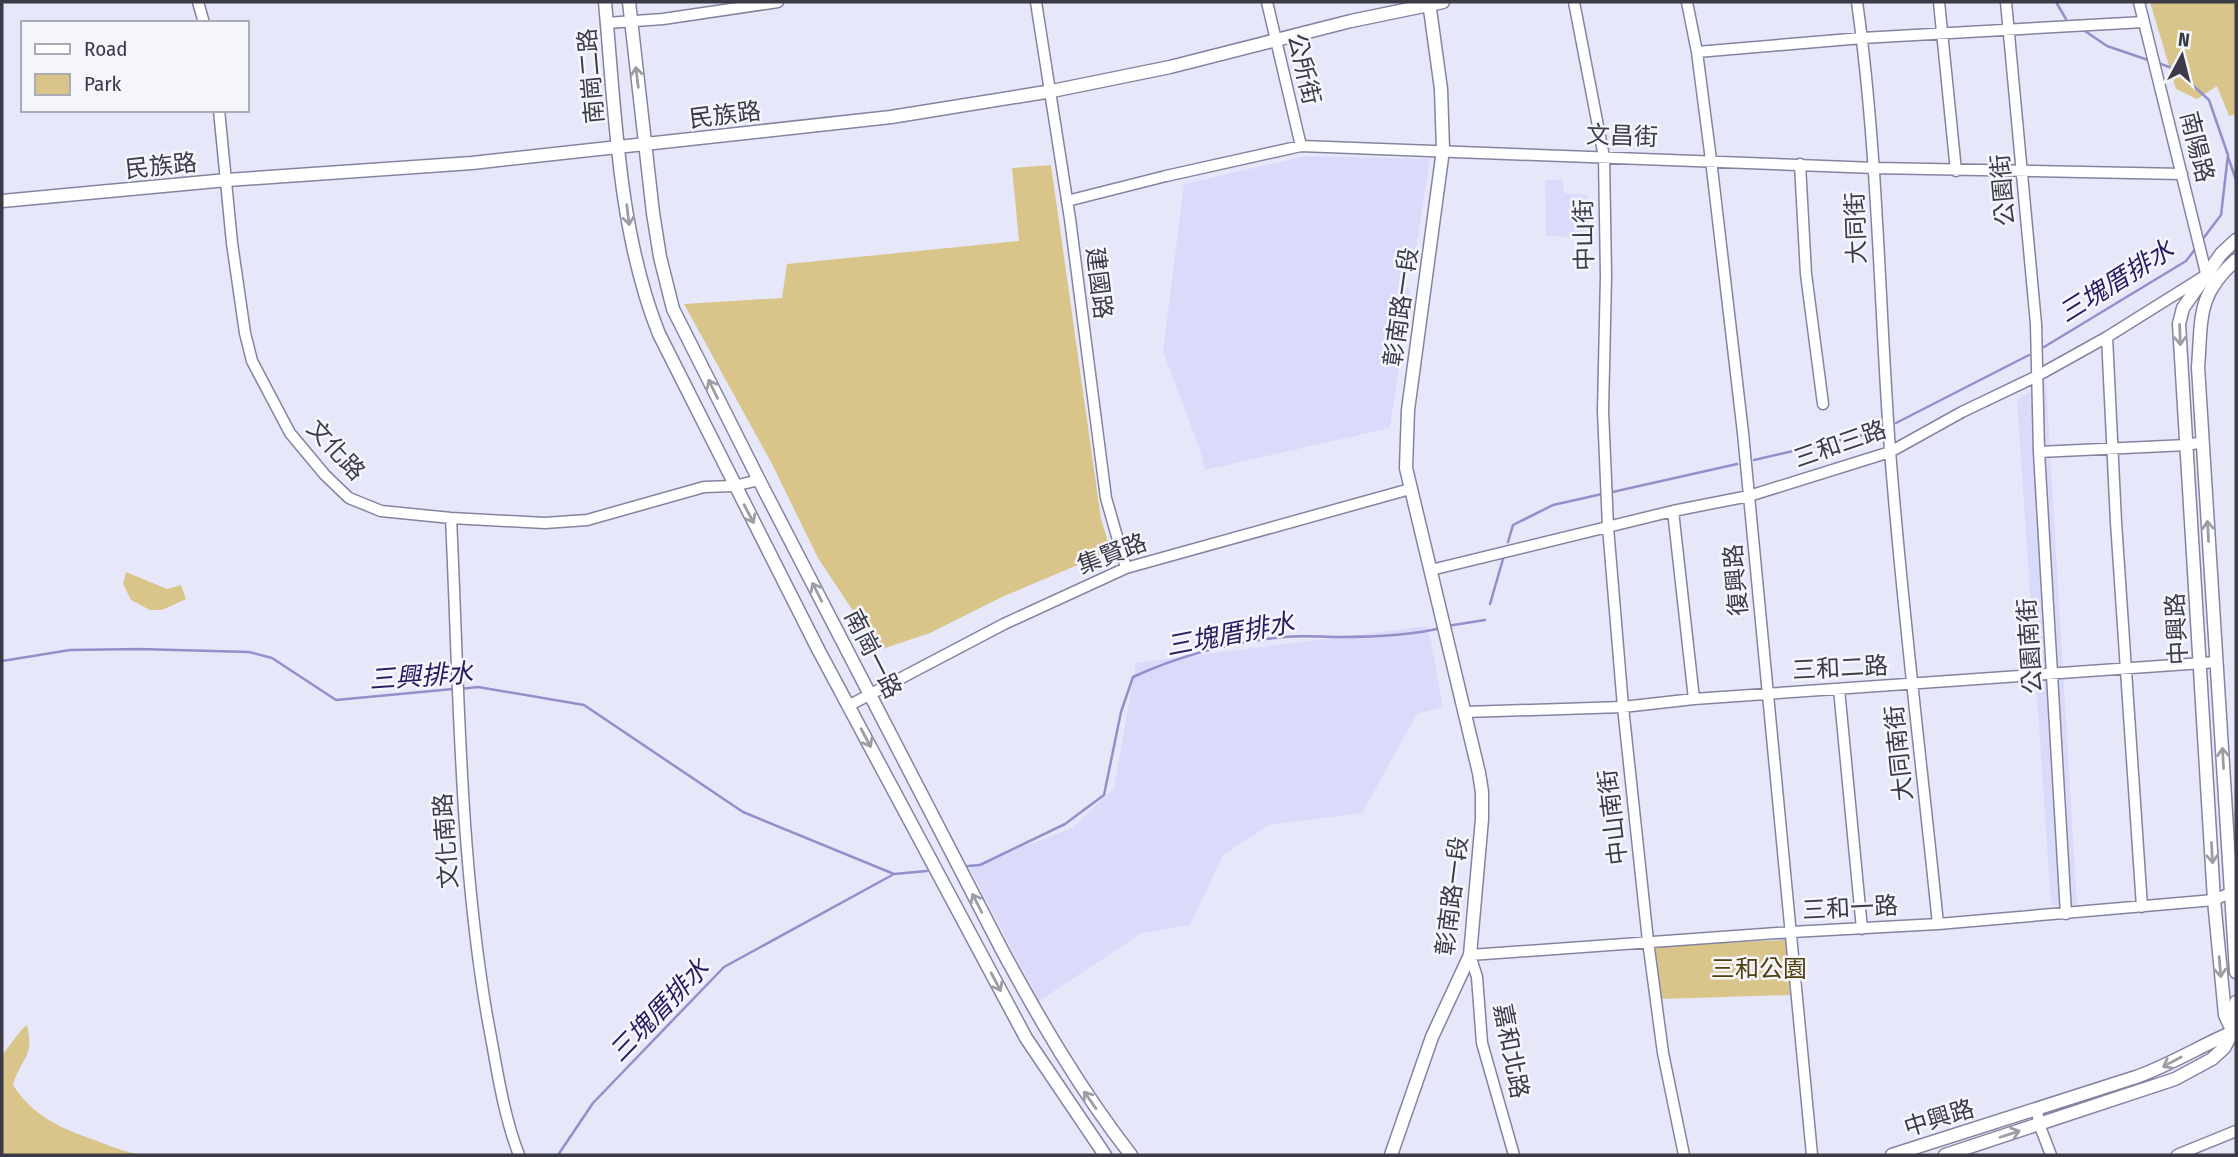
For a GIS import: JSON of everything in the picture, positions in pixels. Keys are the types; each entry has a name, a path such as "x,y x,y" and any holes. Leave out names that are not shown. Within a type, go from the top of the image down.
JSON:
{"main road":[{"name":"南崗二路","path":"605,2 619,147"},
{"name":"南崗二路","path":"629,2 645,145"},
{"name":"民族路","path":"2,201 227,180 409,169 891,117 1052,91 1170,67 1351,20 1434,3"},
{"name":"彰南路一段","path":"1391,1155 1432,1037 1470,955 1477,891 1482,792 1406,468 1408,410 1443,150 1434,3"},
{"name":"南崗一路","path":"645,145 660,257 673,309 1040,1020 1081,1087 1131,1155"},
{"name":"南崗一路","path":"619,147 632,245 644,296 659,334 848,706 1026,1038 1105,1155"},
{"name":"中興路","path":"2235,1033 2225,1015 2214,900 2179,324 2183,308 2221,254 2236,240"},
{"name":"中興路","path":"2232,264 2211,286 2204,301 2198,368 2236,972"},
{"path":"2181,368 2198,368"},
{"path":"2210,815 2226,814"},
{"path":"2235,1033 2236,1002"},
{"name":"中興路","path":"1892,1155 2136,1077 2164,1067 2203,1045 2235,1033"},
{"name":"中興路","path":"1945,1155 2175,1079 2212,1059 2235,1033"},
{"path":"2136,1077 2141,1091"}],"street":[{"path":"198,2 203,21"},
{"path":"607,23 663,19 778,2"},
{"name":"建國路","path":"1037,2 1068,201 1107,498 1126,568"},
{"name":"公所街","path":"1267,2 1301,146"},
{"name":"中山街","path":"1574,2 1604,157 1606,276 1603,411 1607,476"},
{"name":"復興路","path":"1687,2 1711,160 1749,496 1812,1155"},
{"name":"大同街","path":"1857,2 1875,168 1890,453"},
{"path":"1939,2 1955,171"},
{"name":"公園街","path":"2006,2 2036,324 2037,376"},
{"path":"1696,52 1862,38 2144,22 2138,2"},
{"name":"南陽路","path":"2144,22 2207,275"},
{"name":"文化路","path":"219,112 232,243 252,361 290,433 325,475 349,498 381,511 545,523 587,520 704,488 734,486 759,480"},
{"name":"文昌街","path":"1068,201 1301,146 1955,171 2182,174"},
{"path":"1800,164 1806,274 1823,404"},
{"name":"三和三路","path":"1430,570 1673,511 1749,496 1890,453 1962,412 2037,376 2107,337 2207,275 2232,264"},
{"path":"2204,301 2207,275"},
{"path":"2107,337 2111,448 2142,906"},
{"name":"公園南街","path":"2037,376 2066,914"},
{"path":"2039,452 2203,442"},
{"name":"大同南街","path":"1890,453 1938,924"},
{"name":"中山南街","path":"1607,476 1608,527 1623,707 1648,941 1663,1053 1684,1155"},
{"name":"集賢路","path":"848,706 1004,624 1126,568 1410,489"},
{"path":"1673,511 1694,699"},
{"name":"文化南路","path":"451,518 465,839 476,950 498,1075 519,1155"},
{"name":"三和二路","path":"1465,712 1623,707 1767,693 2217,662"},
{"path":"1839,689 1862,929"},
{"name":"三和一路","path":"1470,955 2066,914 2214,900 2230,893"},
{"name":"嘉和北路","path":"1470,955 1477,978 1482,1043 1514,1155"},
{"path":"2037,1110 2039,1124 2051,1155"},
{"path":"2177,1155 2236,1131"}],"shaded area":[{"path":"1306,156 1430,159 1414,261 1402,266 1399,281 1410,290 1390,428 1205,470 1163,351 1184,184"},
{"path":"1545,180 1563,180 1564,193 1588,195 1591,238 1546,236"},
{"path":"2046,382 2077,906 2051,905 2017,400"},
{"path":"1428,626 1443,707 1417,714 1362,813 1269,825 1223,855 1190,925 1142,933 1039,1001 969,867 1072,828 1114,788 1136,663"}],"green space":[{"path":"2150,2 2236,2 2236,114 2229,116 2217,86 2197,99 2176,89"},
{"path":"1051,165 1101,519 1111,551 1002,597 930,633 879,650 818,558 772,464 684,304 782,298 787,264 1019,241 1012,168"},
{"path":"126,572 167,589 181,585 186,599 162,610 150,610 131,600 123,584"},
{"name":"三和公園","path":"1786,940 1790,995 1659,999 1653,946"},
{"path":"27,1025 28,1051 13,1085 30,1106 39,1114 84,1136 120,1150 144,1155 2,1155 2,1055"}],"waterway":[{"name":"三塊厝排水","path":"2056,2 2066,19"},
{"name":"三塊厝排水","path":"2085,31 2107,46 2148,60"},
{"name":"三塊厝排水","path":"2158,63 2175,69 2209,100 2228,155 2221,215 2202,240"},
{"path":"2228,157 2236,180"},
{"name":"三塊厝排水","path":"2044,347 2186,261 2196,248"},
{"name":"三塊厝排水","path":"1896,423 2029,355"},
{"name":"三塊厝排水","path":"1754,460 1881,431"},
{"name":"三塊厝排水","path":"1608,493 1737,464"},
{"name":"三塊厝排水","path":"1508,542 1513,525 1553,505 1602,494"},
{"name":"三塊厝排水","path":"1490,604 1503,559"},
{"name":"三塊厝排水","path":"1447,626 1485,620"},
{"name":"三塊厝排水","path":"968,866 980,865 1065,824 1104,795 1121,712 1133,677 1188,656 1245,642 1291,636 1390,636 1441,628"},
{"name":"三興排水","path":"2,661 70,650 249,652 272,658 336,700 453,689"},
{"name":"三興排水","path":"459,689 478,687 584,705 743,812 894,874"},
{"name":"三塊厝排水","path":"558,1155 593,1103 724,967 894,874 927,871"}]}
